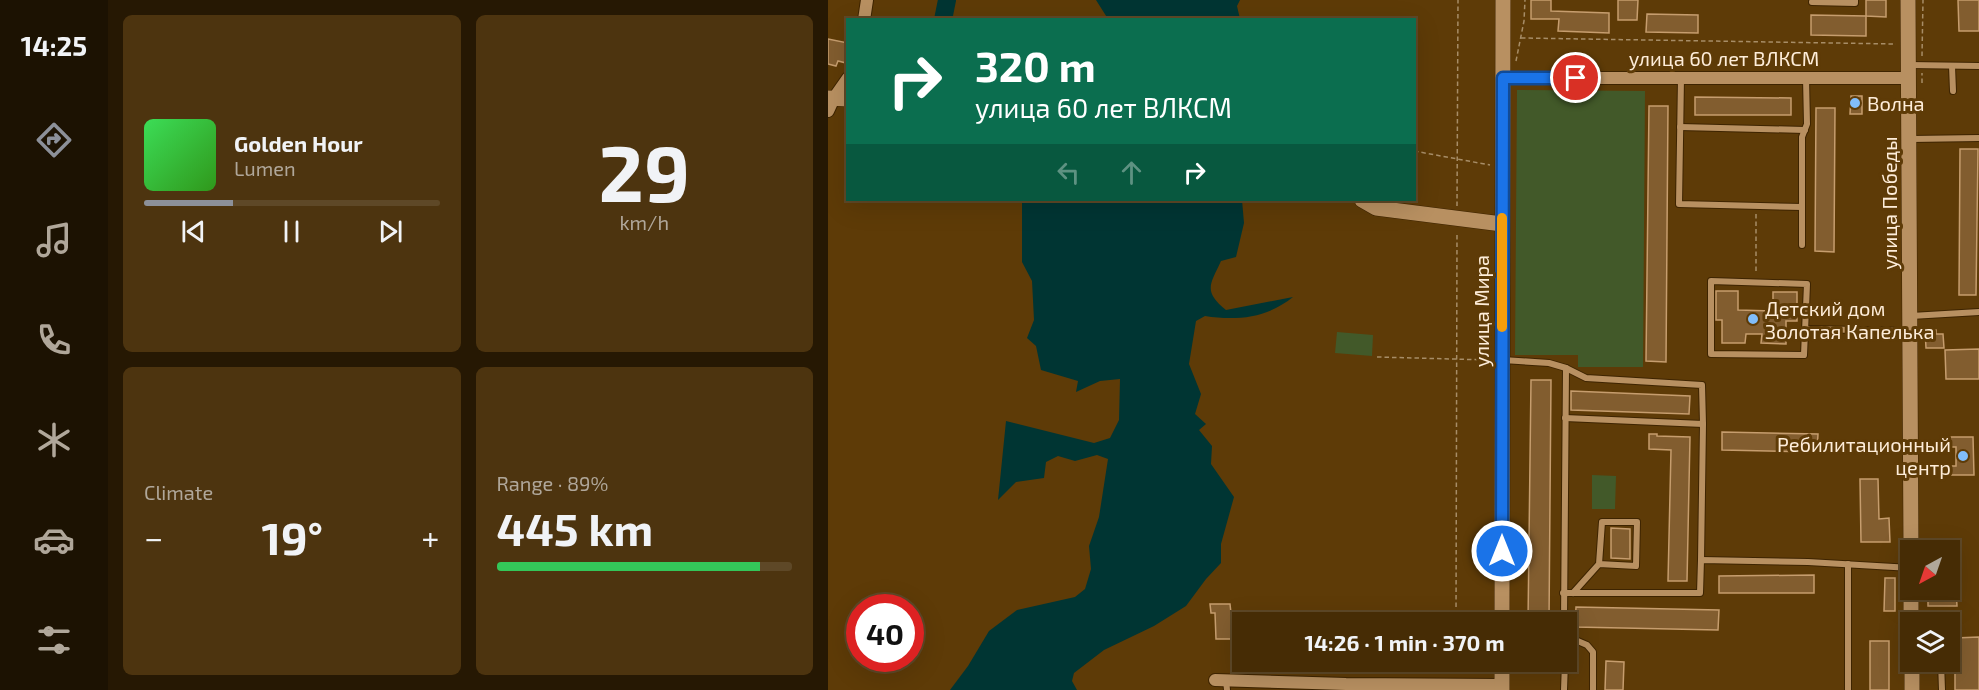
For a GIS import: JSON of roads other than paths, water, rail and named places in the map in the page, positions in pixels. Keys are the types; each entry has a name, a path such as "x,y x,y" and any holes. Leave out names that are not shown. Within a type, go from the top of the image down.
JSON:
{"street":[{"path":"864,18 867,0"},
{"name":"улица Мира","path":"1502,612 1502,224 1508,78 1503,0"},
{"name":"улица Победы","path":"1908,0 1911,540"},
{"name":"улица 60 лет ВЛКСМ","path":"1508,78 1806,78 1909,72"},
{"path":"834,101 846,81"},
{"path":"1364,201 1376,208 1502,224"},
{"path":"1223,683 1502,688 1502,672"},
{"path":"1912,672 1912,690"}],"lane":[{"path":"1812,2 1856,3 1856,0"},
{"path":"1909,72 1952,66 1979,66"},
{"path":"1952,66 1953,91"},
{"path":"1681,78 1679,204 1802,207"},
{"path":"1802,245 1802,137 1807,124 1806,78"},
{"path":"1680,127 1805,129"},
{"path":"1909,139 1979,138"},
{"path":"1711,281 1807,284 1806,329 1804,355 1711,354 1711,281"},
{"path":"1806,329 1910,323 1979,312"},
{"path":"1502,360 1549,363 1586,378 1702,384 1700,593 1563,593"},
{"path":"1564,612 1566,368"},
{"path":"1565,418 1702,424"},
{"path":"1573,593 1599,564 1602,522 1636,522 1636,566 1599,564"},
{"path":"1701,560 1900,567"},
{"path":"1848,564 1848,690"},
{"path":"1577,641 1587,645 1593,652 1593,690"},
{"path":"1564,690 1565,672"},
{"path":"1941,672 1942,690"}],"water":[{"path":"1096,0 1240,0 1237,6 1240,18 1107,18"},
{"path":"1019,201 1242,201 1244,223 1236,257 1221,261 1211,287 1214,298 1226,310 1293,297 1262,314 1240,318 1205,316 1196,321 1189,364 1201,394 1195,414 1206,424 1199,430 1212,446 1211,464 1234,497 1221,544 1221,563 1186,606 1154,626 1104,650 1074,673 1072,681 1077,690 950,690 989,631 1017,610 1075,597 1085,589 1091,569 1089,546 1099,517 1108,459 1097,455 1075,461 1058,456 1046,462 1044,478 1016,482 998,500 1006,421 1094,443 1110,438 1119,420 1120,379 1100,381 1076,392 1078,381 1041,370 1036,346 1027,338 1034,320 1032,281 1022,262 1022,203"}],"waterway":[{"path":"943,18 947,0"}],"place":[{"name":"Волна","path":"1855,103"},
{"name":"Детский дом Золотая Капелька","path":"1753,319"},
{"name":"Ребилитационный центр","path":"1963,456"}]}
